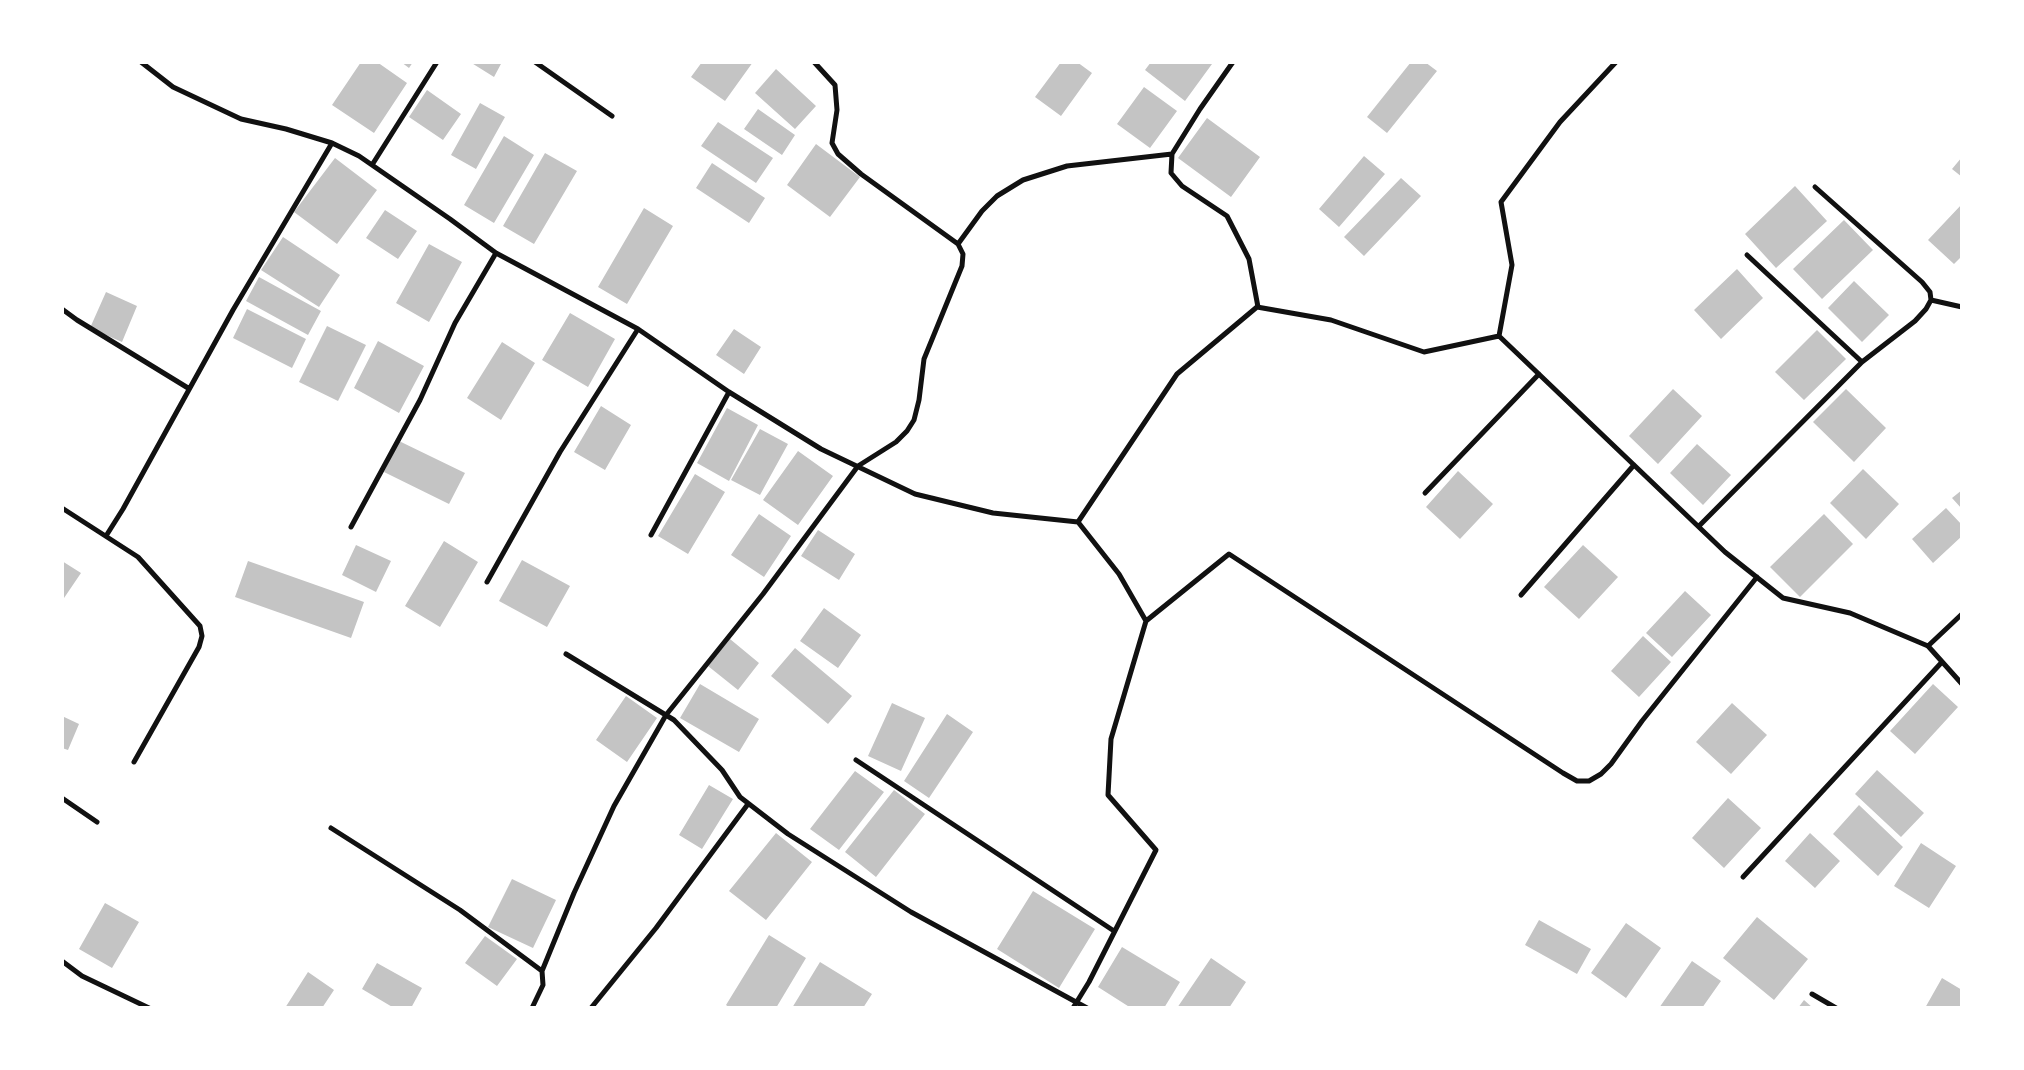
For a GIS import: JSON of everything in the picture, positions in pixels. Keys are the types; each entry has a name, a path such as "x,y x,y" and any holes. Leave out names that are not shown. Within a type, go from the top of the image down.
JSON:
{"street":[{"path":"141,62 173,87 241,119 286,129 332,143 359,156 496,253 638,329 729,392 821,449 915,494 993,513 1078,522 1119,574 1146,620"},
{"path":"372,165 437,62"},
{"path":"535,62 612,116"},
{"path":"532,1008 543,985 542,971 574,893 614,806 666,715 763,594 858,466 896,442 907,431 914,420 919,400 924,358 962,266 963,254 958,244 861,174 838,154 832,143 837,110 835,85 814,62"},
{"path":"1233,62 1200,109 1172,154 1171,173 1182,186 1227,216 1249,259 1258,307"},
{"path":"1499,336 1512,265 1501,202 1560,122 1616,62"},
{"path":"106,536 288,214 332,143"},
{"path":"958,244 982,211 997,196 1023,180 1067,166 1172,154"},
{"path":"1699,526 1862,362 1915,320 1926,309 1931,300 1930,292 1922,282 1815,187"},
{"path":"351,527 420,400 455,324 496,253"},
{"path":"1747,255 1862,362"},
{"path":"1931,300 1962,307"},
{"path":"1078,522 1177,374 1257,307 1331,320 1424,352 1499,336"},
{"path":"62,310 188,388"},
{"path":"487,582 560,452 638,329"},
{"path":"1499,336 1725,552 1784,598 1850,613 1928,646 1962,684"},
{"path":"1425,493 1539,374"},
{"path":"651,535 729,392"},
{"path":"1521,596 1634,465"},
{"path":"62,508 144,562 200,626 202,636 199,647 134,762"},
{"path":"1074,1008 1156,850 1108,795 1111,739 1146,620 1229,554 1577,781 1589,781 1601,774 1611,764 1642,721 1757,577"},
{"path":"1928,646 1962,614"},
{"path":"566,654 674,720 722,770 740,797 788,834 911,912 1077,1001 1086,1008"},
{"path":"1743,877 1942,662"},
{"path":"856,760 1114,931"},
{"path":"62,798 97,822"},
{"path":"591,1008 656,928 748,804"},
{"path":"331,828 460,910 542,971"},
{"path":"62,961 82,976 149,1008"},
{"path":"1812,994 1836,1008"}],"building":[{"path":"361,62 377,62 407,83 374,133 332,105"},
{"path":"401,62 413,62 409,68"},
{"path":"470,62 502,62 494,77"},
{"path":"702,62 753,62 725,101 691,77"},
{"path":"1061,62 1077,62 1092,73 1061,116 1035,97"},
{"path":"1151,62 1211,62 1212,64 1185,101 1145,70"},
{"path":"1411,62 1425,62 1437,71 1387,133 1367,117"},
{"path":"776,69 816,106 795,129 755,93"},
{"path":"1144,87 1177,111 1150,148 1117,124"},
{"path":"427,90 461,114 443,140 409,117"},
{"path":"480,103 505,117 476,169 451,155"},
{"path":"758,109 795,135 782,155 744,129"},
{"path":"1207,118 1260,157 1231,197 1178,158"},
{"path":"718,122 773,158 756,183 701,146"},
{"path":"504,136 534,155 494,223 464,205"},
{"path":"816,144 860,177 830,217 787,185"},
{"path":"545,153 577,171 534,244 503,226"},
{"path":"1364,156 1385,174 1339,227 1319,209"},
{"path":"1962,157 1962,177 1952,169"},
{"path":"335,158 377,190 337,244 294,212"},
{"path":"712,163 765,198 749,223 696,188"},
{"path":"1401,178 1421,196 1364,256 1344,237"},
{"path":"1795,186 1827,221 1776,268 1745,234"},
{"path":"1962,204 1962,256 1954,264 1928,240"},
{"path":"644,208 673,226 627,304 598,287"},
{"path":"385,210 417,231 398,259 366,238"},
{"path":"1844,220 1873,250 1822,299 1793,269"},
{"path":"283,237 340,275 319,307 261,270"},
{"path":"429,244 462,262 429,322 396,303"},
{"path":"1737,269 1763,298 1721,339 1694,310"},
{"path":"259,277 321,311 308,335 246,301"},
{"path":"1854,281 1889,315 1862,342 1828,308"},
{"path":"106,292 137,306 122,342 90,328"},
{"path":"247,309 306,339 292,368 233,338"},
{"path":"570,313 615,339 588,387 542,360"},
{"path":"327,326 366,345 338,401 299,382"},
{"path":"734,329 761,347 744,374 716,355"},
{"path":"1817,330 1846,359 1804,400 1775,372"},
{"path":"378,341 424,366 399,413 354,388"},
{"path":"502,342 535,363 501,420 467,398"},
{"path":"1673,389 1702,416 1658,464 1629,436"},
{"path":"1846,389 1886,428 1854,462 1813,422"},
{"path":"601,406 631,425 605,470 574,452"},
{"path":"727,408 758,425 729,481 697,463"},
{"path":"760,429 788,444 760,495 731,480"},
{"path":"399,441 465,473 449,504 384,472"},
{"path":"1697,444 1731,475 1703,505 1670,473"},
{"path":"798,451 833,476 798,525 763,500"},
{"path":"1863,469 1899,504 1866,539 1830,503"},
{"path":"1458,471 1493,504 1460,539 1426,507"},
{"path":"695,474 725,492 688,554 658,536"},
{"path":"1962,490 1962,509 1952,498"},
{"path":"1946,508 1962,525 1962,536 1933,563 1912,539"},
{"path":"759,514 791,536 764,577 731,555"},
{"path":"1824,514 1853,544 1800,597 1770,567"},
{"path":"818,530 855,554 839,580 801,556"},
{"path":"444,541 478,562 440,627 405,606"},
{"path":"356,545 391,561 376,592 342,575"},
{"path":"1583,545 1618,577 1579,619 1544,587"},
{"path":"522,560 570,586 547,627 499,601"},
{"path":"62,561 81,573 62,601"},
{"path":"248,561 364,602 351,638 235,597"},
{"path":"1685,591 1711,615 1672,657 1646,633"},
{"path":"824,608 861,635 838,668 800,641"},
{"path":"1643,636 1671,662 1639,697 1611,671"},
{"path":"730,639 759,663 738,690 708,666"},
{"path":"795,648 852,696 828,724 771,676"},
{"path":"700,684 759,719 739,752 680,718"},
{"path":"1933,684 1958,707 1915,754 1890,731"},
{"path":"626,696 657,718 627,762 596,740"},
{"path":"892,703 925,718 901,771 868,756"},
{"path":"1732,703 1767,735 1731,774 1696,742"},
{"path":"947,714 973,732 929,798 904,781"},
{"path":"62,716 79,724 68,750 62,748"},
{"path":"1877,770 1924,813 1901,837 1855,794"},
{"path":"855,771 884,792 839,850 810,829"},
{"path":"709,785 733,799 702,849 679,835"},
{"path":"894,790 925,814 876,877 845,852"},
{"path":"1728,798 1761,828 1724,868 1692,838"},
{"path":"1859,805 1903,847 1878,876 1833,834"},
{"path":"776,833 812,862 766,920 729,891"},
{"path":"1810,833 1840,861 1815,888 1785,861"},
{"path":"1921,843 1956,866 1929,908 1894,886"},
{"path":"512,879 556,900 533,948 488,927"},
{"path":"1033,891 1095,929 1059,988 997,949"},
{"path":"105,903 139,922 112,968 79,949"},
{"path":"1757,917 1808,959 1774,1000 1723,958"},
{"path":"1539,920 1591,949 1577,974 1525,945"},
{"path":"1626,923 1661,948 1626,998 1591,973"},
{"path":"769,935 806,958 776,1008 730,1008 726,1005"},
{"path":"485,936 517,959 497,986 465,963"},
{"path":"1122,947 1180,982 1164,1008 1131,1008 1098,987"},
{"path":"1211,958 1246,982 1229,1008 1177,1008"},
{"path":"1692,961 1721,981 1702,1008 1659,1008"},
{"path":"820,962 872,994 863,1008 792,1008"},
{"path":"377,963 422,988 411,1008 394,1008 362,989"},
{"path":"308,972 334,990 322,1008 285,1008"},
{"path":"1942,978 1962,990 1962,1008 1925,1008"},
{"path":"1804,1000 1813,1008 1798,1008"}]}
